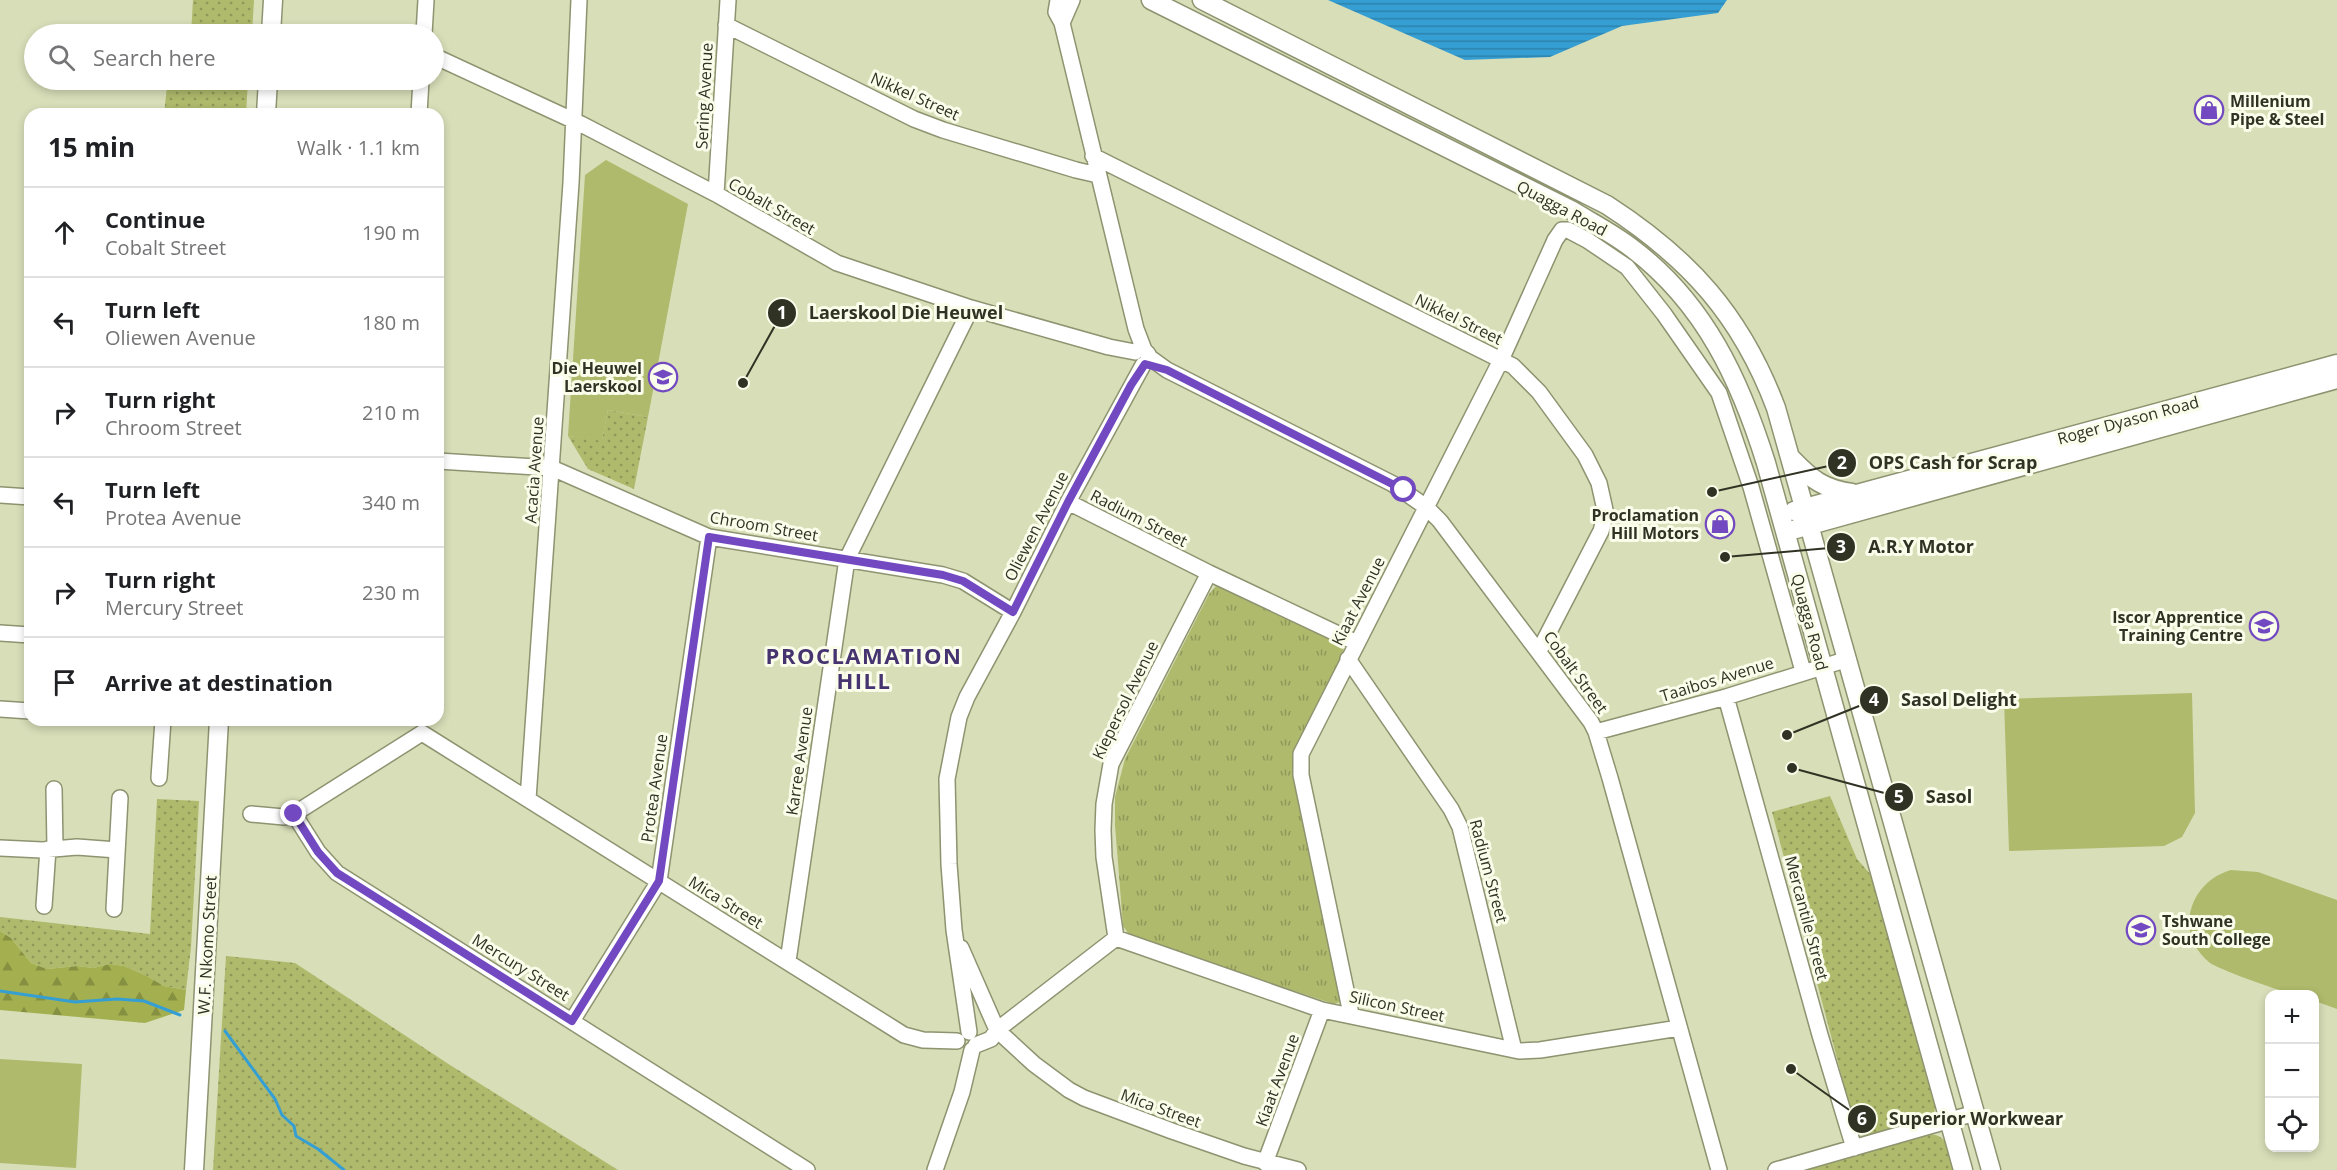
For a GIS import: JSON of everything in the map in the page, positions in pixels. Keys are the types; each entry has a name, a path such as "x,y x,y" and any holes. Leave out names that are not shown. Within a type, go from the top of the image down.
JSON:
{"main road":[{"path":"272,24 273,0"},
{"name":"Quagga Road","path":"1151,0 1571,210 1635,250 1686,301 1721,351 1752,417 1963,1170"},
{"name":"Quagga Road","path":"1202,0 1582,193 1643,228 1692,270 1739,331 1766,382 1791,458 1991,1170"},
{"path":"266,108 267,90"},
{"name":"Roger Dyason Road","path":"1806,517 1858,494 2337,364"},
{"name":"Roger Dyason Road","path":"1783,523 2337,380"},
{"path":"1791,458 1823,485 1838,491 1858,494"},
{"name":"W.F. Nkomo Street","path":"194,1170 219,726"}],"street":[{"path":"425,24 426,0"},
{"name":"Acacia Avenue","path":"528,799 552,468 574,120 579,0"},
{"name":"Sering Avenue","path":"716,194 728,0"},
{"path":"1058,1 1056,12 1062,24 1136,328 1140,358"},
{"name":"Nikkel Street","path":"726,25 925,124 1098,175"},
{"name":"Cobalt Street","path":"444,61 574,120 716,194 837,263 971,308 1140,358 1393,484 1426,507 1440,521 1539,651 1596,732 1719,1170"},
{"path":"419,108 420,90"},
{"name":"Nikkel Street","path":"1093,156 1501,360 1518,370 1539,392 1585,454 1603,493 1605,517 1601,531 1539,651"},
{"name":"Kiaat Avenue","path":"1351,1014 1299,764 1300,754 1501,360 1560,232 1566,230 1597,246 1627,267 1664,314 1719,393 1731,422 1754,496 1803,671"},
{"name":"Karree Avenue","path":"788,962 847,559 971,308"},
{"name":"Oliewen Avenue","path":"973,1040 965,1009 954,930 949,864 947,779 959,717 967,697 1068,502 1131,385 1140,358"},
{"name":"Chroom Street","path":"444,461 552,468 709,537 952,577 1013,612"},
{"path":"0,495 24,497"},
{"name":"Radium Street","path":"1068,502 1209,573 1357,643"},
{"name":"Protea Avenue","path":"572,1021 659,881 709,537"},
{"name":"Kiepersol Avenue","path":"1116,938 1104,857 1103,830 1104,804 1112,764 1209,573"},
{"path":"0,633 24,635"},
{"name":"Radium Street","path":"1348,659 1451,809 1460,827 1514,1050"},
{"name":"Taaibos Avenue","path":"1596,732 1726,697 1803,671 1823,668 1848,659"},
{"name":"Mercantile Street","path":"1726,697 1820,1035 1854,1148"},
{"path":"0,709 24,711"},
{"path":"159,778 163,726"},
{"path":"250,814 284,817 294,814 418,727"},
{"name":"Mica Street","path":"418,727 528,799 904,1035 923,1040 973,1040 1034,1064 1069,1090 1084,1098 1265,1163 1298,1170"},
{"path":"44,906 52,849 54,789"},
{"path":"114,909 120,798"},
{"name":"Mercury Street","path":"294,814 318,852 337,873 807,1170"},
{"path":"0,848 77,847 117,850"},
{"name":"Oliewen Avenue","path":"935,1170 958,1105 973,1040 954,930"},
{"path":"973,1040 1116,938"},
{"name":"Silicon Street","path":"1116,938 1322,1010 1351,1014 1514,1050 1529,1052 1679,1028"},
{"name":"Kiaat Avenue","path":"1265,1163 1322,1010"},
{"path":"1776,1170 1975,1113"}],"green space":[{"path":"193,0 254,0 253,24 192,24"},
{"path":"167,90 247,90 246,108 165,108"},
{"path":"606,160 688,204 648,417 608,410 602,441 568,436 585,175"},
{"path":"608,410 648,417 634,489 588,469 568,436 602,440"},
{"path":"1222,584 1333,637 1343,648 1345,655 1299,745 1341,994 1340,1002 1334,1004 1131,937 1123,926 1115,797 1125,759 1209,594 1216,586"},
{"path":"2192,693 2195,813 2182,837 2164,846 2009,851 2004,699"},
{"path":"1830,796 1857,859 1871,875 1935,1107 1934,1114 1927,1118 1865,1136 1859,1133 1854,1123 1772,812"},
{"path":"157,799 199,801 191,947 186,990 164,986 124,966 110,964 93,968 77,966 47,969 31,963 11,938 0,931 0,917 150,934"},
{"path":"2231,870 2258,872 2337,900 2337,1009 2319,1002 2319,990 2279,990 2266,986 2210,963 2199,951 2192,938 2189,924 2191,910 2196,897 2217,876"},
{"path":"0,931 11,938 31,963 47,969 77,966 93,968 110,964 124,966 164,986 186,990 184,1010 145,1023 0,1010"},
{"path":"226,956 295,963 450,1065 618,1170 213,1170"},
{"path":"0,1059 82,1064 76,1168 0,1163"},
{"path":"1927,1134 1940,1137 1947,1145 1954,1170 1798,1170"}],"water":[{"path":"1328,0 1727,0 1718,13 1622,26 1550,57 1465,60"}],"waterway":[{"path":"0,991 75,1002 117,999 144,1001 180,1015"},
{"path":"225,1031 275,1099 282,1115 294,1126 296,1136 318,1149 344,1170"}],"place":[{"name":"Millenium Pipe & Steel","path":"2209,110"},
{"name":"Die Heuwel Laerskool","path":"663,377"},
{"name":"Laerskool Die Heuwel","path":"743,383"},
{"name":"OPS Cash for Scrap","path":"1712,492"},
{"name":"Proclamation Hill Motors","path":"1720,524"},
{"name":"A.R.Y Motor","path":"1725,557"},
{"name":"Iscor Apprentice Training Centre","path":"2264,626"},
{"name":"Sasol Delight","path":"1787,735"},
{"name":"Sasol","path":"1792,768"},
{"name":"Tshwane South College","path":"2141,930"},
{"name":"Superior Workwear","path":"1791,1069"}],"district":[{"name":"PROCLAMATION HILL","path":"864,668"}],"route":[{"path":"294,814 318,852 337,873 572,1021 659,881 709,537 952,577 963,581 1013,612 1068,502 1131,385 1145,364 1167,370 1404,490"}]}
